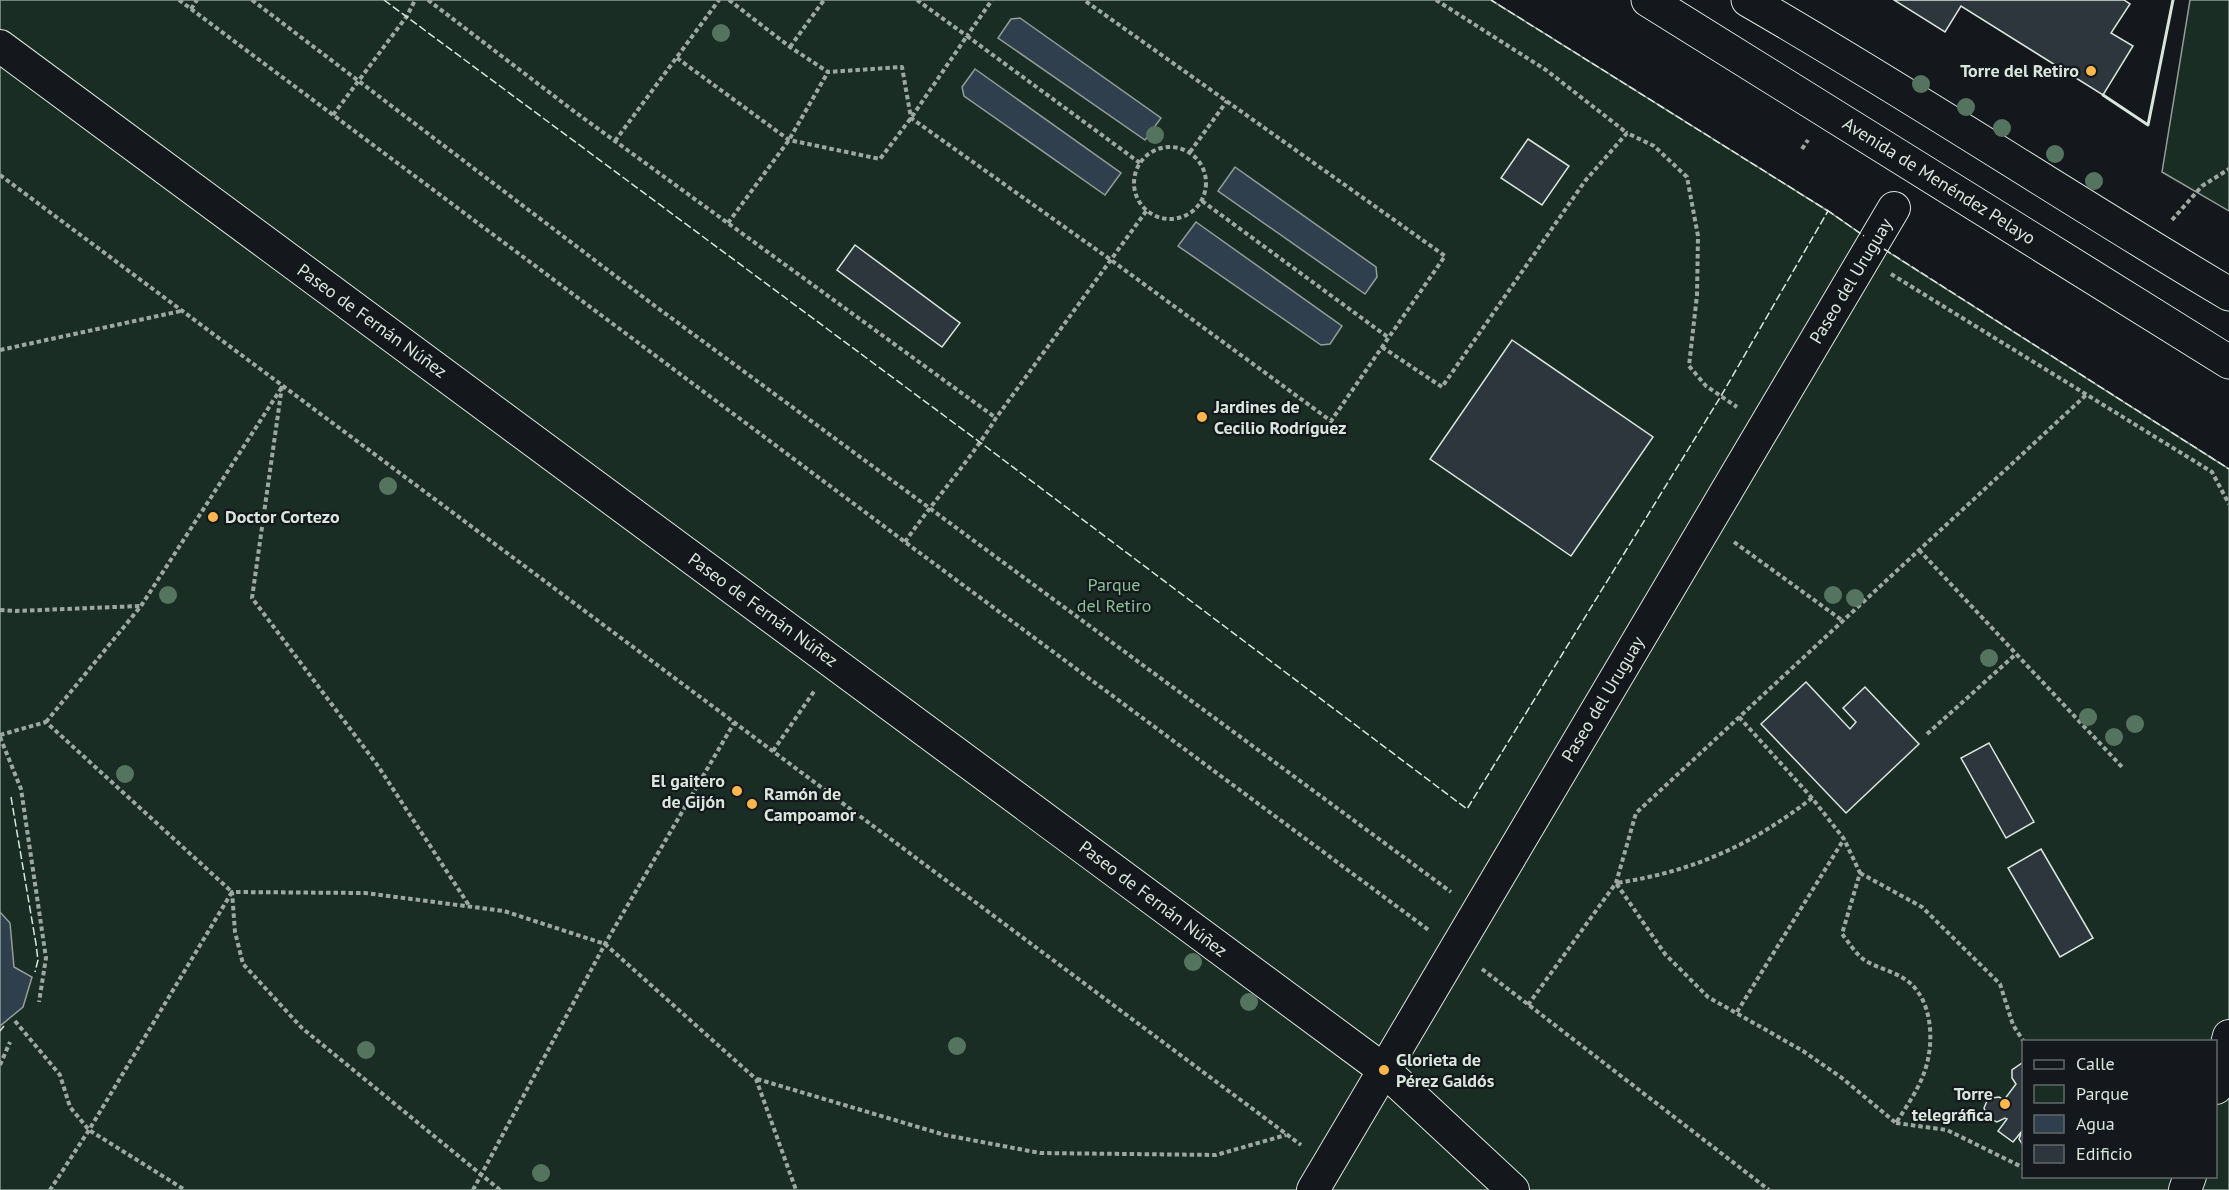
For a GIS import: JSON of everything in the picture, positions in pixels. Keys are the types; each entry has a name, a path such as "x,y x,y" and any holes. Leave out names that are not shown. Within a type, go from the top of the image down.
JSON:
{"main road":[{"name":"Avenida de Menéndez Pelayo","path":"1648,0 2229,362"},
{"path":"1748,0 1856,63 2149,247 2229,294"}],"street":[{"name":"Paseo de Fernán Núñez","path":"0,46 1384,1070 1513,1190"},
{"name":"Paseo del Uruguay","path":"1320,1178 1894,208"},
{"path":"2217,1084 2229,1036"}],"path":[{"path":"179,0 1455,949 1769,1190"},
{"path":"191,9 197,0"},
{"path":"252,0 655,306 1478,912"},
{"path":"333,115 407,16 416,0"},
{"path":"428,0 615,141 996,418"},
{"path":"615,141 719,0"},
{"path":"729,0 790,47 828,72 902,67 911,118 1111,260 1330,421 1445,256 1083,0"},
{"path":"790,47 824,0"},
{"path":"917,0 1140,163"},
{"path":"676,58 789,140 880,159 992,0"},
{"path":"1436,0 1546,70 1627,133 1654,146 1688,177 1698,236 1697,295 1689,366 1706,386 1764,427"},
{"path":"728,223 789,140 828,72"},
{"path":"1190,152 1227,101"},
{"path":"1382,347 1442,387 1585,181 1627,133"},
{"path":"1172,146 1190,152 1202,165 1206,177 1206,190 1202,201 1185,216 1173,219 1162,218 1147,210 1136,196 1133,185 1140,163 1148,153 1159,148 1172,146"},
{"path":"2149,247 2202,186 2229,169"},
{"path":"0,175 1287,1135 1320,1178"},
{"path":"1202,201 1389,338"},
{"path":"905,542 929,507 981,443 996,418 1147,210"},
{"path":"1864,258 2212,472 2229,504"},
{"path":"0,350 182,311"},
{"path":"39,1002 46,958 38,902 21,789 0,736 46,722 141,606 282,386"},
{"path":"282,386 252,598 378,766 470,907"},
{"path":"1528,1005 1616,883 1636,813 2086,395"},
{"path":"1708,522 1843,621"},
{"path":"1919,550 2122,767"},
{"path":"0,610 141,606"},
{"path":"1927,734 2016,654"},
{"path":"773,752 834,663"},
{"path":"1739,717 1812,798 1844,839 1860,873 1922,907 2000,984 2013,1025 2023,1040"},
{"path":"46,722 232,892 365,893 504,911 605,944 756,1079 945,1135 1040,1153 1216,1155 1287,1135"},
{"path":"473,1190 605,944 734,723"},
{"path":"1616,883 1651,878 1689,867 1737,847 1780,823 1812,798"},
{"path":"1737,1012 1844,839"},
{"path":"1860,873 1842,934 1862,958 1891,971 1911,984 1925,1001 1929,1028 1929,1050 1924,1071 1896,1123"},
{"path":"1616,883 1665,954 1708,997 1803,1051 1842,1078 1896,1123 1947,1130 2022,1167"},
{"path":"50,1190 232,892"},
{"path":"232,892 235,932 243,964 302,1028 500,1190"},
{"path":"15,1021 60,1075 70,1107 88,1130 185,1190"},
{"path":"0,1065 10,1042"},
{"path":"756,1079 796,1190"}],"green space":[{"name":"Parque del Retiro","path":"0,0 1491,0 1828,211 1874,243 2229,469 2229,1190 0,1190"},
{"path":"2190,0 2229,0 2229,211 2162,172"}],"water":[{"path":"1020,18 1161,118 1145,140 998,38 1011,19"},
{"path":"975,69 1121,173 1105,195 964,96 962,87"},
{"path":"1235,167 1376,267 1377,277 1365,294 1218,191"},
{"path":"1196,222 1342,326 1330,344 1321,345 1178,246"},
{"path":"0,912 10,923 14,967 32,977 23,1007 0,1026"}],"building":[{"name":"Torre del Retiro","path":"1894,0 2124,0 2130,4 2111,33 2133,46 2103,95 1961,6 1945,32"},
{"path":"1528,139 1569,166 1542,205 1501,178"},
{"path":"855,245 960,323 942,347 837,270"},
{"path":"1512,340 1653,437 1571,556 1430,459"},
{"path":"1806,682 1850,729 1856,722 1843,708 1865,687 1919,744 1846,813 1761,724"},
{"path":"1989,743 2034,822 2006,838 1961,758"},
{"path":"2041,849 2093,938 2060,957 2008,868"},
{"name":"Torre telegráfica","path":"2022,1063 2022,1131 2013,1142 1998,1131 2007,1119 1997,1122 1992,1120 1988,1118 1984,1108 1987,1101 1992,1098 1999,1097 2004,1100 2016,1084 2012,1078 2012,1070"}],"fence":[{"path":"384,0 981,443 1467,809 1721,396 1828,211 1491,0"},
{"path":"1827,210 1864,236"},
{"path":"1884,249 2229,469"},
{"path":"11,797 36,944 38,960 35,972"},
{"path":"0,1031 4,1026"}],"wall":[{"path":"2103,95 2148,125 2173,0"}],"place":[{"name":"Torre del Retiro","path":"2091,71"},
{"name":"Jardines de Cecilio Rodríguez","path":"1202,417"},
{"name":"Doctor Cortezo","path":"213,517"},
{"name":"El gaitero de Gijón","path":"737,791"},
{"name":"Ramón de Campoamor","path":"752,804"},
{"name":"Glorieta de Pérez Galdós","path":"1384,1070"},
{"name":"Torre telegráfica","path":"2005,1104"}]}
